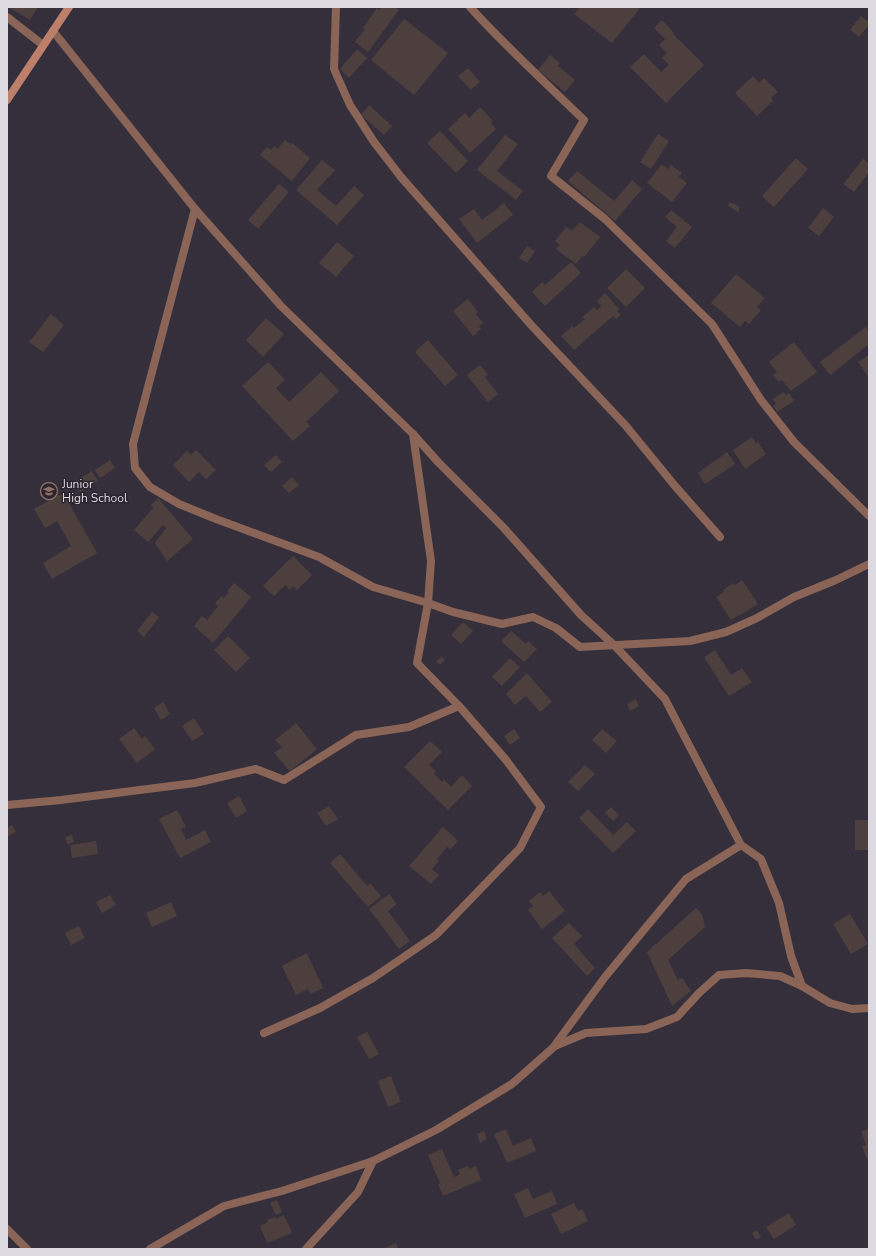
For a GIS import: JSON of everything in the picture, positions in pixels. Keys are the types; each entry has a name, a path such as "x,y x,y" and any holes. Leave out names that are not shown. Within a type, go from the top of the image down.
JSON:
{"street":[{"path":"7,100 69,7"},
{"path":"336,7 334,69 350,105 374,142 401,177 532,326 626,426 675,486 720,537"},
{"path":"470,7 494,33 584,120 551,176 606,219 712,324 761,400 794,442 869,516"},
{"path":"7,18 43,45"},
{"path":"53,31 194,209 281,306 413,434 438,462 503,527 581,615 616,646 665,699 741,845 761,859 779,903 791,956 802,986"},
{"path":"194,209 133,444 135,468 150,487 179,504 319,557 373,586 453,612 502,624 533,617 556,628 580,647 690,641 726,632 757,618 794,597 836,580 869,564"},
{"path":"264,1033 320,1008 373,978 436,935 520,848 541,807 506,760 459,706 417,663 428,603 431,561 413,434"},
{"path":"7,805 61,800 195,783 256,769 284,780 356,735 409,727 459,706"},
{"path":"150,1249 224,1206 282,1191 373,1161 436,1130 512,1084 555,1046 605,977 686,879 741,845"},
{"path":"555,1046 586,1033 646,1029 677,1017 699,993 719,975 746,973 780,976 802,986 830,1003 852,1009 869,1008"},
{"path":"306,1249 358,1192 373,1161"},
{"path":"7,1229 27,1249"}],"building":[{"path":"8,7 38,7 30,20"},
{"path":"382,7 395,7 399,10 368,52 355,42 365,29 363,28 377,8 379,10"},
{"path":"580,7 640,8 612,43 574,14"},
{"path":"861,16 869,22 869,25 859,37 850,30"},
{"path":"404,19 448,53 414,95 371,60"},
{"path":"662,20 674,33 673,34 704,65 666,103 630,67 644,54 661,72 669,65 662,58 667,53 659,45 665,39 654,28"},
{"path":"357,49 367,58 349,78 340,69"},
{"path":"550,55 560,63 558,66 575,80 565,92 538,70"},
{"path":"468,68 480,82 471,90 458,76"},
{"path":"753,76 759,83 764,78 778,92 771,98 773,101 757,116 735,93"},
{"path":"369,105 392,126 384,135 361,115"},
{"path":"480,107 493,121 491,123 496,129 470,153 448,129 465,113 469,118"},
{"path":"440,131 468,161 456,173 427,143"},
{"path":"658,134 669,141 651,169 640,162"},
{"path":"505,135 518,144 497,171 523,191 516,200 477,170"},
{"path":"285,140 291,145 292,143 310,158 292,181 260,155 267,147 271,150 274,146 278,149"},
{"path":"796,158 808,169 774,207 762,196"},
{"path":"863,159 869,163 869,172 854,192 843,184"},
{"path":"322,160 335,170 317,190 336,206 354,186 364,195 337,225 296,190"},
{"path":"662,164 668,169 671,165 682,173 679,177 687,183 672,202 647,183"},
{"path":"577,171 614,201 632,180 642,189 615,221 568,181"},
{"path":"279,184 289,192 258,229 248,220"},
{"path":"730,202 740,207 738,212 728,206"},
{"path":"504,203 513,215 477,243 459,219 474,209 482,220"},
{"path":"823,208 834,217 819,236 808,228"},
{"path":"671,210 692,227 675,248 666,241 677,227 665,217"},
{"path":"580,222 600,237 584,257 582,256 576,264 556,249 560,245 555,241 566,227 572,231"},
{"path":"337,242 354,256 336,277 319,263"},
{"path":"527,246 535,251 527,263 519,258"},
{"path":"571,262 581,273 545,306 532,292 542,282 545,285"},
{"path":"626,269 645,288 626,307 607,288"},
{"path":"736,274 765,298 757,307 761,310 749,324 745,321 740,327 711,303"},
{"path":"605,293 619,309 617,311 621,315 616,319 613,316 574,350 561,336 572,326 574,328 585,319 582,317 594,307 597,310 601,306 597,301"},
{"path":"468,299 478,312 476,314 483,323 479,326 481,329 473,336 453,311"},
{"path":"51,314 64,325 43,352 29,342"},
{"path":"266,318 284,334 263,357 246,340"},
{"path":"866,327 869,331 869,344 830,375 820,362"},
{"path":"428,340 458,375 445,386 415,352"},
{"path":"794,342 817,372 791,391 782,380 779,382 773,375 777,372 769,362"},
{"path":"869,355 869,378 858,362"},
{"path":"268,362 285,380 276,388 289,402 321,372 339,391 306,422 310,426 293,441 242,386"},
{"path":"480,365 488,374 485,377 498,394 488,402 467,375"},
{"path":"783,392 786,395 789,393 794,401 777,412 773,405 776,404 773,399"},
{"path":"752,437 756,443 758,442 766,454 745,469 733,450"},
{"path":"196,450 216,470 206,479 199,472 189,482 173,465 187,451 191,455"},
{"path":"727,452 735,464 705,484 698,473"},
{"path":"276,455 282,462 271,472 264,465"},
{"path":"110,460 115,468 100,478 95,470"},
{"path":"92,471 98,481 80,492 74,482"},
{"path":"292,477 299,485 289,493 282,486"},
{"path":"63,493 97,553 52,579 43,563 71,546 57,521 45,528 34,509"},
{"path":"158,498 193,539 167,561 155,543 166,528 163,525 148,542 134,530 153,508 151,505"},
{"path":"293,556 312,575 297,590 293,586 290,590 285,585 274,596 263,586"},
{"path":"742,580 758,604 731,620 716,597 724,592 723,590 733,583 735,585"},
{"path":"234,583 251,597 213,643 194,626 202,616 207,620 218,606 215,603 222,596 224,598 229,592 227,591"},
{"path":"152,612 159,617 144,637 137,631"},
{"path":"463,622 473,631 461,644 451,635"},
{"path":"511,631 526,644 528,641 537,649 524,662 501,641"},
{"path":"228,636 250,658 236,672 214,650"},
{"path":"715,650 731,675 742,668 752,682 729,696 704,657"},
{"path":"442,656 445,660 440,665 436,662"},
{"path":"510,658 520,667 502,686 492,677"},
{"path":"527,673 552,702 540,712 526,696 515,705 506,694"},
{"path":"636,699 639,706 630,711 627,704"},
{"path":"163,702 170,714 161,720 154,708"},
{"path":"194,718 204,734 192,741 182,726"},
{"path":"296,723 317,749 290,771 274,753 282,747 275,740"},
{"path":"134,728 142,739 145,736 155,749 137,763 119,739"},
{"path":"514,729 520,738 510,745 504,736"},
{"path":"602,729 617,741 606,753 592,740"},
{"path":"430,741 442,752 429,765 436,771 434,773 442,782 444,779 451,787 462,775 472,786 448,810 404,767"},
{"path":"585,765 595,774 578,791 568,782"},
{"path":"239,796 247,811 236,818 227,803"},
{"path":"329,806 338,819 326,826 317,813"},
{"path":"611,807 619,815 613,821 605,813"},
{"path":"588,809 613,835 627,822 636,831 613,853 579,818"},
{"path":"177,810 186,827 181,829 186,840 205,830 211,842 180,858 159,819"},
{"path":"855,820 869,820 869,850 855,850"},
{"path":"12,825 16,832 7,837 7,828"},
{"path":"443,827 458,841 451,849 447,847 437,859 439,861 432,869 439,875 431,884 409,866"},
{"path":"72,835 74,842 67,844 65,837"},
{"path":"96,841 98,854 72,858 70,845"},
{"path":"340,854 367,886 370,883 381,896 368,907 330,863"},
{"path":"549,891 565,911 542,929 528,910 533,906 529,901 540,892 543,896"},
{"path":"389,894 397,904 388,911 410,941 399,949 369,909"},
{"path":"110,895 116,905 102,913 96,902"},
{"path":"171,902 177,916 152,927 146,913"},
{"path":"696,908 702,914 705,927 668,960 678,980 682,978 691,991 672,1006 647,952"},
{"path":"850,914 868,944 851,954 833,924"},
{"path":"569,923 582,936 574,944 595,968 587,976 552,938"},
{"path":"79,926 85,938 71,945 65,933"},
{"path":"307,953 323,988 310,994 308,989 296,995 282,966"},
{"path":"367,1032 379,1054 369,1059 357,1037"},
{"path":"391,1076 401,1102 388,1107 378,1081"},
{"path":"506,1129 513,1146 531,1138 536,1151 507,1163 494,1134"},
{"path":"869,1129 869,1159 867,1160 862,1146 866,1145 861,1131"},
{"path":"484,1131 487,1139 480,1143 477,1134"},
{"path":"442,1149 454,1177 460,1174 458,1170 468,1166 469,1169 476,1166 481,1180 443,1196 438,1184 440,1183 428,1155"},
{"path":"528,1188 533,1199 552,1191 557,1204 525,1218 514,1194"},
{"path":"277,1200 282,1212 276,1215 270,1203"},
{"path":"574,1203 578,1211 582,1209 588,1221 561,1234 551,1214"},
{"path":"789,1213 796,1225 774,1239 766,1227"},
{"path":"284,1215 292,1233 267,1243 260,1226 268,1222 267,1220 275,1217 276,1219"},
{"path":"757,1230 761,1237 756,1240 752,1233"},
{"path":"396,1243 398,1249 382,1249"}],"place":[{"name":"Junior High School","path":"49,491"}]}
